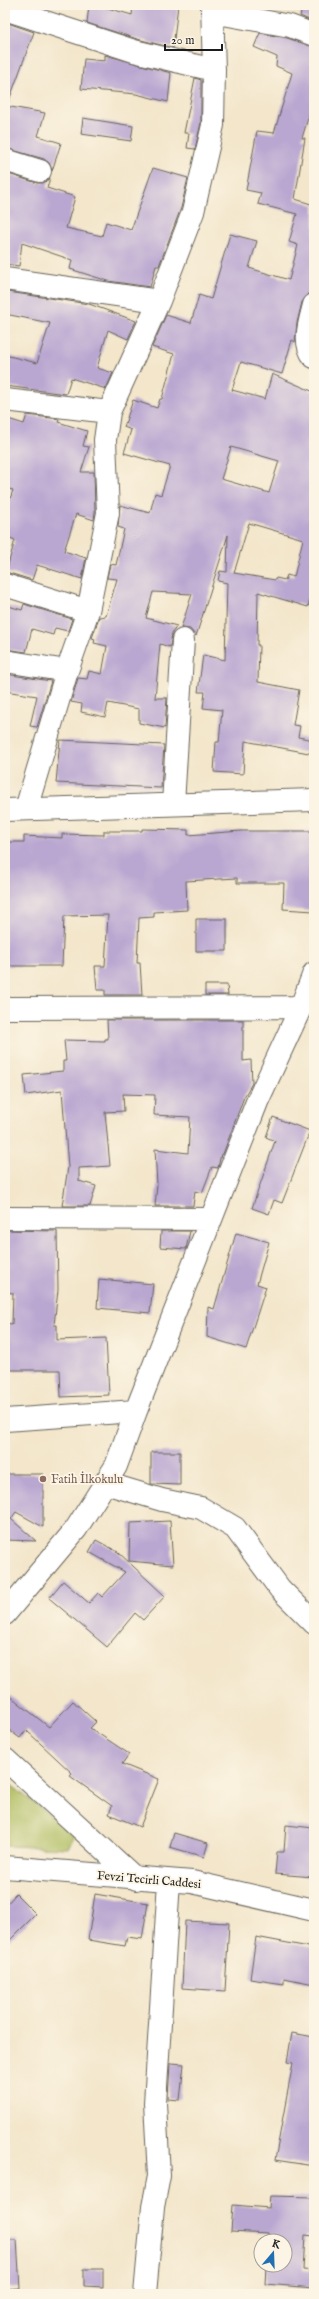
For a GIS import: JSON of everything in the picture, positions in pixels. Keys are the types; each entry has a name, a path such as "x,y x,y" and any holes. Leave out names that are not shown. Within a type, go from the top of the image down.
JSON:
{"street":[{"path":"313,795 173,804 15,809 88,611 108,513 105,440 109,412 159,301 193,212 213,125 214,70 212,8 290,26 314,35"},
{"path":"5,9 134,51 214,70"},
{"path":"5,160 40,171"},
{"path":"5,279 159,301"},
{"path":"314,305 308,329 309,351 314,357"},
{"path":"5,400 109,412"},
{"path":"5,585 88,611"},
{"path":"173,804 183,640"},
{"path":"5,661 67,670"},
{"path":"5,1614 76,1529 116,1466 136,1411 257,1102 301,1007 314,973"},
{"path":"5,1008 301,1007"},
{"path":"5,1218 211,1219"},
{"path":"5,1420 136,1411"},
{"path":"106,1483 162,1500 201,1508 235,1528 280,1589 314,1623"},
{"path":"5,1759 136,1879"},
{"name":"Fevzi Tecirli Caddesi","path":"5,1867 136,1879 192,1882 314,1910"},
{"path":"145,2294 153,2207 159,2176 155,2103 169,1881"}],"green space":[{"path":"5,1780 74,1835 68,1848 5,1846"}],"building":[{"path":"89,5 97,5 132,15 133,5 178,5 173,48 137,39 87,23"},
{"path":"303,5 314,5 314,22 300,16"},
{"path":"5,22 34,32 7,106 5,105"},
{"path":"260,33 287,38 314,47 314,98 302,138 305,138 295,199 314,205 314,274 309,294 302,302 297,323 295,342 292,340 282,374 241,362 232,390 265,399 272,374 314,392 314,585 308,607 258,592 257,645 259,645 258,682 299,690 293,725 300,726 298,737 314,740 314,754 245,741 243,774 214,772 216,742 219,742 222,710 203,708 205,692 198,692 203,655 225,660 227,583 218,581 220,571 227,572 228,535 196,636 190,629 181,628 192,594 153,592 146,618 177,626 172,633 170,647 160,644 155,698 167,698 165,728 139,723 139,709 108,703 105,717 81,712 82,704 71,702 78,678 87,679 89,671 102,674 107,646 94,643 95,639 92,638 99,617 106,616 117,579 107,578 110,564 116,565 124,529 118,527 120,505 150,513 155,493 161,495 170,466 124,453 131,430 124,427 133,400 157,408 160,399 162,399 174,354 152,347 166,315 191,323 199,295 211,299 230,234 257,241 249,268 289,280 298,245 289,242 297,214 258,204 261,193 246,190 257,131 274,133 292,73 276,66 277,57 254,47","holes":["231,447 279,461 269,493 221,479","249,523 303,539 294,577 287,575 285,580 276,578 275,580 234,573"]},
{"path":"105,55 171,73 168,102 136,94 81,89 84,59 105,61"},
{"path":"195,78 201,80 201,123 195,149 187,148 189,133 184,133"},
{"path":"5,106 45,113 38,136 61,143 52,171 49,163 44,159 5,148"},
{"path":"83,118 133,126 131,141 81,134"},
{"path":"153,168 188,178 181,208 159,266 156,266 150,287 108,281 70,269 72,260 22,243 19,266 5,264 5,173 37,183 43,183 50,178 47,188 75,197 66,228 102,236 106,222 131,230"},
{"path":"8,292 89,304 136,321 128,339 108,330 97,368 113,373 106,389 71,378 66,394 5,386 5,355 37,363 50,323 5,314 5,295 7,295"},
{"path":"27,415 59,419 58,422 87,431 83,446 89,447 81,472 94,472 94,520 76,514 64,551 86,558 82,579 37,565 32,580 6,572 15,540 5,536 5,514 13,490 5,488 5,418 24,424"},
{"path":"24,604 72,619 68,631 55,628 53,635 32,629 26,652 5,649 5,605 22,610"},
{"path":"5,674 51,681 37,727 30,726 37,696 5,691"},
{"path":"60,740 164,745 161,788 56,783"},
{"path":"142,829 188,830 188,835 241,831 314,831 314,911 283,909 284,883 237,883 237,878 186,881 187,910 154,912 154,917 139,918 137,963 140,963 142,995 105,995 105,990 97,990 95,966 105,966 108,915 64,916 62,966 5,966 5,842 24,842 24,836 62,838 62,834 104,835 104,831 142,831"},
{"path":"196,919 227,919 227,951 196,951"},
{"path":"205,985 227,985 228,995 205,995"},
{"path":"107,1020 243,1020 243,1061 251,1060 252,1083 244,1097 223,1154 221,1154 218,1168 212,1167 202,1193 195,1191 193,1206 155,1206 157,1185 155,1149 188,1153 190,1117 154,1115 155,1095 123,1094 124,1111 105,1112 110,1166 79,1168 79,1181 96,1186 90,1206 62,1206 68,1167 62,1090 26,1095 24,1075 63,1071 63,1061 66,1061 64,1040 105,1041 105,1039 108,1039"},
{"path":"273,1117 310,1131 282,1203 274,1200 269,1214 252,1208 275,1141 266,1137"},
{"path":"5,1230 57,1231 58,1290 54,1325 57,1325 57,1340 106,1338 109,1395 61,1397 60,1370 5,1370 5,1323 12,1324 13,1293 5,1292"},
{"path":"161,1231 190,1231 186,1249 160,1247"},
{"path":"236,1233 269,1242 257,1284 266,1287 246,1349 207,1337 208,1307 214,1309"},
{"path":"99,1279 153,1284 150,1313 97,1308"},
{"path":"151,1452 180,1452 180,1485 151,1484"},
{"path":"5,1474 43,1474 43,1527 16,1512 11,1519 36,1541 5,1540"},
{"path":"170,1521 173,1565 129,1561 130,1523"},
{"path":"96,1540 118,1552 165,1596 143,1620 135,1613 107,1647 49,1598 63,1581 89,1603 98,1593 102,1597 125,1572 89,1552"},
{"path":"5,1692 49,1727 73,1701 96,1722 90,1728 129,1754 122,1764 159,1779 140,1827 109,1814 112,1806 70,1776 72,1773 26,1730 20,1738 5,1727"},
{"path":"286,1825 314,1828 314,1877 275,1874 277,1852 284,1852"},
{"path":"174,1833 208,1843 204,1857 170,1847"},
{"path":"16,1894 36,1914 5,1945 5,1906"},
{"path":"95,1894 148,1903 142,1939 127,1937 125,1946 88,1940"},
{"path":"185,1921 229,1923 225,1991 182,1988"},
{"path":"256,1937 314,1948 314,1984 284,1978 284,1984 250,1979"},
{"path":"292,2033 314,2037 314,2166 275,2160 293,2063 287,2062"},
{"path":"170,2063 184,2064 180,2100 168,2099"},
{"path":"270,2196 314,2197 314,2236 305,2235 303,2270 314,2271 314,2288 265,2284 266,2273 293,2273 293,2233 231,2231 233,2205 269,2208"},
{"path":"5,2240 17,2240 20,2288 5,2289"},
{"path":"84,2269 103,2269 103,2287 84,2286"}],"place":[{"name":"Fatih İlkokulu","path":"43,1479"}]}
